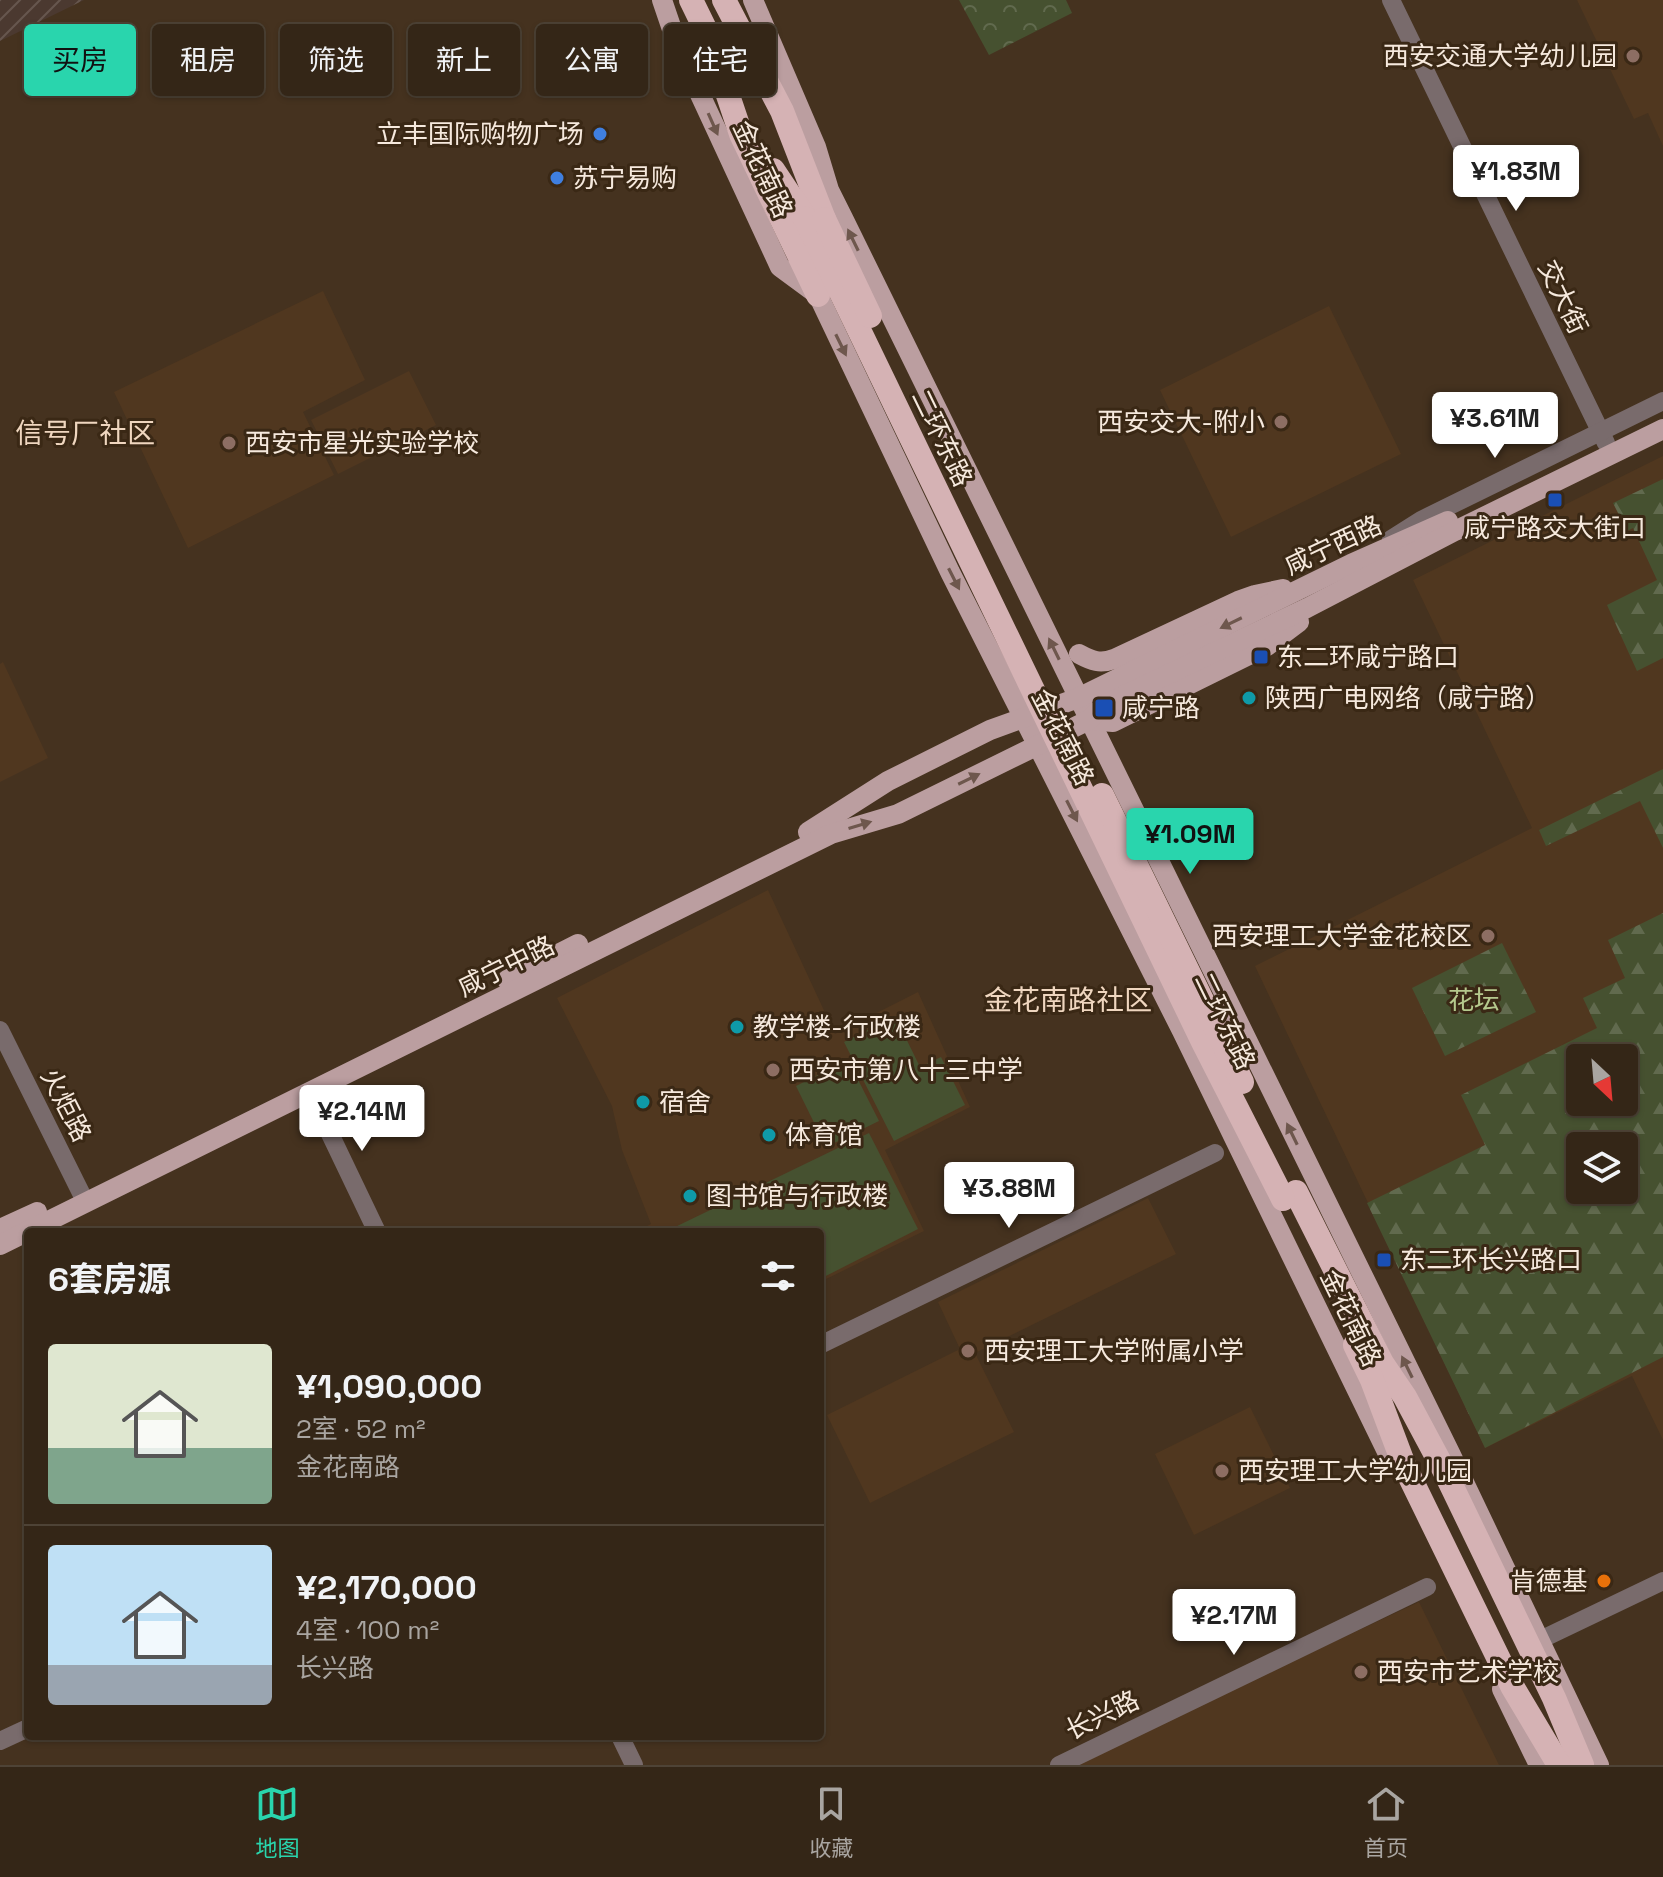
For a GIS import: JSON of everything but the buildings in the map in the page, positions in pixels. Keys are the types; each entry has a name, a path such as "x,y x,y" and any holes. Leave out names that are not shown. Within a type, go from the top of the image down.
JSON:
{"highway":[{"name":"二环东路","path":"691,0 703,24"},
{"name":"二环东路","path":"724,0 737,24"},
{"path":"743,0 748,24"},
{"path":"728,96 741,134 818,295"},
{"name":"二环东路","path":"737,96 778,181 814,218"},
{"name":"二环东路","path":"774,96 782,111 814,218 985,562 1289,1195 1382,1363 1394,1402 1404,1465 1512,1686 1580,1763"},
{"path":"782,111 816,147"},
{"path":"1394,1402 1450,1453"},
{"path":"1394,1402 1397,1472"},
{"name":"二环东路","path":"1394,1402 1443,1468 1554,1698 1580,1763"},
{"path":"1481,1645 1512,1686"},
{"path":"1567,1698 1580,1763"}],"main road":[{"name":"金花南路","path":"662,0 678,47 780,267 818,295 950,572 1182,1031 1539,1765"},
{"name":"金花南路","path":"753,0 816,147 829,190 1450,1453 1567,1698"},
{"name":"咸宁西路","path":"1024,716 1078,698 1351,564 1453,519 1603,438 1663,415"},
{"name":"咸宁西路","path":"1089,720 1113,722 1267,646 1336,594 1455,531 1663,429"},
{"path":"1079,654 1093,661 1114,659 1255,595 1310,584"},
{"name":"咸宁中路","path":"29,1228 83,1197 823,825 888,781 1024,716"},
{"path":"1039,746 1089,720"},
{"name":"咸宁中路","path":"0,1229 83,1197 310,1092 831,834 898,814 1039,746"},
{"name":"咸宁中路","path":"0,1245 24,1231"}],"street":[{"name":"交大街","path":"1391,0 1603,438"},
{"path":"1603,438 1663,401"},
{"name":"火炬路","path":"0,1030 83,1197"},
{"path":"310,1092 375,1228"},
{"path":"824,1343 1215,1153"},
{"path":"1540,1640 1663,1581"},
{"name":"长兴路","path":"1059,1765 1427,1587"},
{"path":"0,1741 24,1730"},
{"path":"622,1740 634,1765"}],"shaded area":[{"path":"0,0 84,0 35,24 24,24 24,29 0,41"},
{"name":"西安交通大学幼儿园","path":"1577,0 1663,0 1663,146 1648,113 1634,119"},
{"name":"西安市星光实验学校","path":"323,291 365,380 303,412 334,475 188,548 114,392"},
{"name":"西安交大-附小","path":"1329,306 1401,454 1231,537 1160,390"},
{"path":"409,371 436,425 338,474 311,420"},
{"name":"西安理工大学金花校区","path":"1663,456 1663,1440 1632,1376 1485,1448 1255,966 1532,828 1413,580"},
{"path":"3,662 48,758 0,782 0,664"},
{"name":"西安市第八十三中学","path":"768,890 835,1034 918,992 970,1107 885,1150 924,1231 824,1280 824,1228 643,1228 651,1224 622,1150 612,1106 557,998"},
{"name":"西安理工大学附属小学","path":"1148,1198 1176,1254 975,1353 1014,1432 870,1503 827,1415 960,1349 938,1302"},
{"name":"西安理工大学幼儿园","path":"1250,1407 1290,1488 1194,1535 1155,1454"},
{"name":"西安市艺术学校","path":"1419,1602 1499,1765 1073,1765 1117,1743"}],"green space":[{"path":"959,0 1066,0 1072,13 989,55"},
{"path":"1663,479 1663,658 1637,671 1607,605 1657,580 1633,528 1627,531 1613,503"},
{"path":"1663,769 1663,848 1640,801 1546,846 1539,830"},
{"path":"1663,913 1663,1357 1485,1448 1367,1203 1485,1145 1461,1095 1597,1028 1583,998 1625,978 1608,940"},
{"name":"花坛","path":"1502,943 1536,1012 1445,1056 1412,988"},
{"path":"895,1016 920,1067 941,1057 965,1105 894,1141 844,1042"},
{"path":"848,1060 879,1121 826,1147 796,1086"},
{"path":"869,1133 918,1229 824,1277 824,1228 673,1228"}],"place":[{"name":"西安交通大学幼儿园","path":"1633,56"},
{"name":"立丰国际购物广场","path":"600,134"},
{"name":"苏宁易购","path":"557,178"},
{"name":"西安交大-附小","path":"1281,422"},
{"name":"西安市星光实验学校","path":"229,443"},
{"name":"咸宁路交大街口","path":"1555,500"},
{"name":"东二环咸宁路口","path":"1261,657"},
{"name":"陕西广电网络（咸宁路）","path":"1249,698"},
{"name":"咸宁路","path":"1104,708"},
{"name":"西安理工大学金花校区","path":"1488,936"},
{"name":"教学楼-行政楼","path":"737,1027"},
{"name":"西安市第八十三中学","path":"773,1070"},
{"name":"宿舍","path":"643,1102"},
{"name":"体育馆","path":"769,1135"},
{"name":"图书馆与行政楼","path":"690,1196"},
{"name":"东二环长兴路口","path":"1384,1260"},
{"name":"西安理工大学附属小学","path":"968,1351"},
{"name":"西安理工大学幼儿园","path":"1222,1471"},
{"name":"肯德基","path":"1604,1581"},
{"name":"西安市艺术学校","path":"1361,1672"}],"district":[{"name":"信号厂社区","path":"85,433"},
{"name":"金花南路社区","path":"1068,1000"}]}
